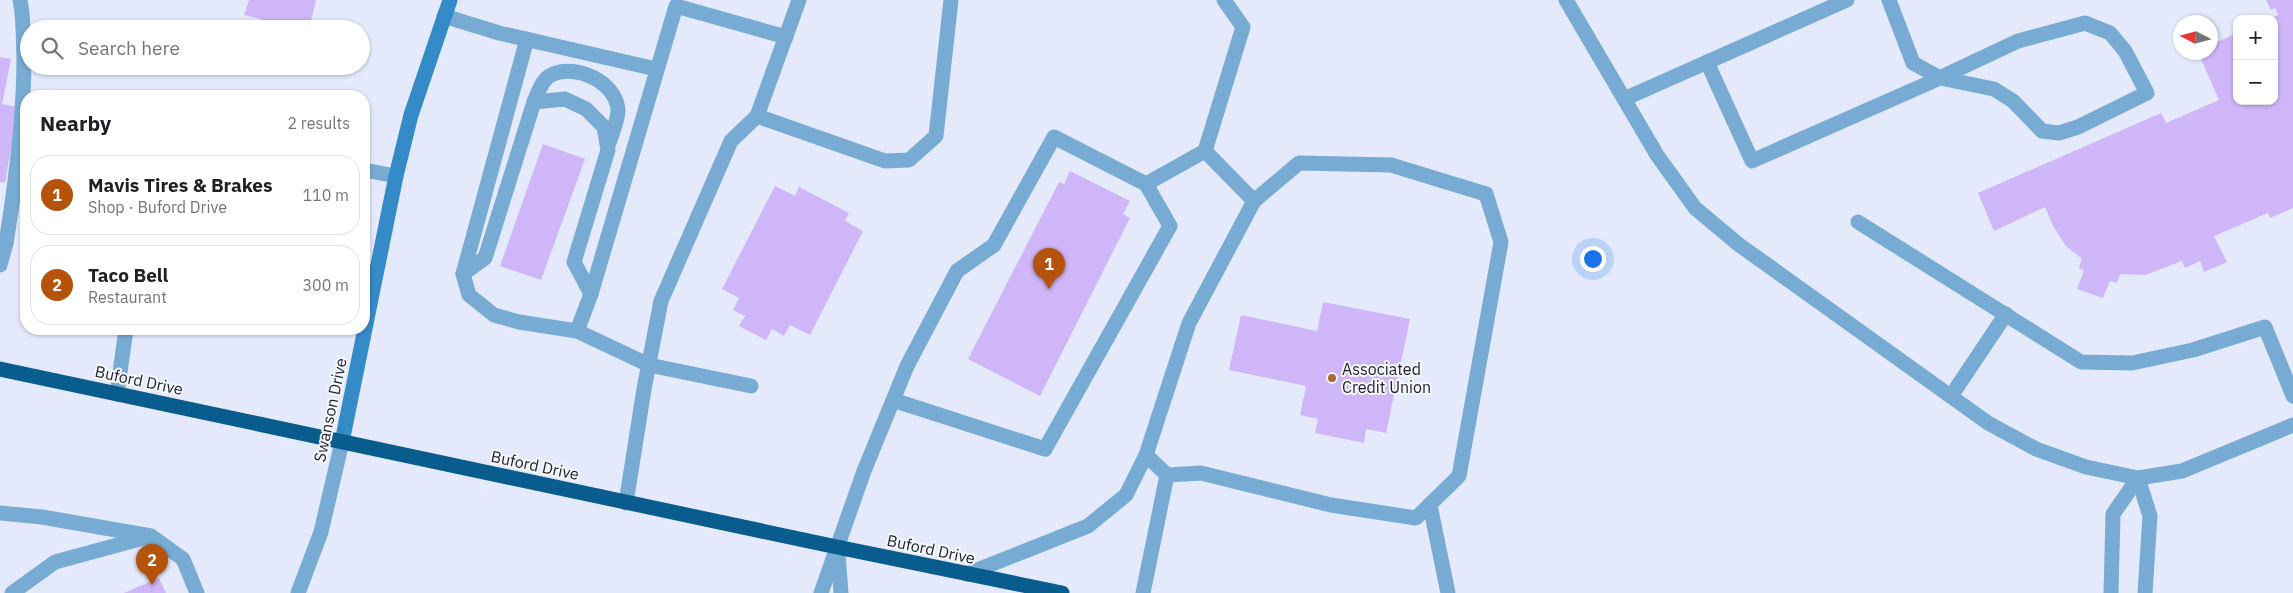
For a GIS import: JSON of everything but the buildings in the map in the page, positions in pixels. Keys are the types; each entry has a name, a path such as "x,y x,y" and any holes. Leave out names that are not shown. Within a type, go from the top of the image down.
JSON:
{"highway":[{"name":"Buford Drive","path":"0,369 838,548 1062,593"}],"street":[{"path":"20,0 23,20"},
{"name":"Swanson Drive","path":"370,304 396,176 411,115 450,0"},
{"path":"626,503 661,301 731,141 757,116 799,0"},
{"path":"757,116 885,161 908,160 936,136 951,0"},
{"path":"1146,184 1205,151 1243,27 1224,0"},
{"path":"1566,0 1657,155 1695,208 1738,244 1988,423 2036,448 2086,467 2138,478 2182,471 2293,425"},
{"path":"1624,99 1847,0"},
{"path":"1707,62 1752,161 1940,78 2018,41 2085,23 2110,33 2125,51 2147,93 2078,127 2059,133 2042,131 2013,101 1994,89 1940,78 1912,63 1889,0"},
{"path":"577,330 591,294 676,6 786,37"},
{"path":"444,16 499,33 656,69"},
{"path":"527,39 463,274 469,295 494,315 519,322 577,330 649,365 751,386"},
{"path":"463,274 486,258 534,102 542,84 551,74 570,70 594,78 613,93 618,111 574,262 591,294"},
{"path":"24,75 24,90"},
{"path":"534,102 565,99 586,109 604,127 608,150"},
{"path":"821,593 864,471 893,400 907,366 957,271 994,245 1054,138 1146,184 1170,226 1044,448 893,400"},
{"path":"0,265 17,174 20,141"},
{"path":"1205,151 1254,201"},
{"path":"967,574 1088,526 1126,495 1146,455 1189,323 1254,201 1299,163 1391,165 1486,194 1501,242 1459,476 1416,518 1331,505 1201,473 1167,475 1146,455"},
{"path":"370,171 396,176"},
{"path":"1858,222 2081,362 2132,363 2193,350 2265,327 2293,396"},
{"path":"1951,396 2006,314"},
{"path":"117,394 125,335"},
{"name":"Swanson Drive","path":"298,593 321,532 364,335"},
{"path":"1143,593 1167,475"},
{"path":"2111,593 2112,514 2138,478"},
{"path":"2138,478 2150,516 2145,593"},
{"path":"1430,505 1448,593"},
{"path":"0,513 42,517 150,536 183,560 197,593"},
{"path":"12,593 55,562 150,536"},
{"path":"838,548 841,593"}],"place":[{"name":"Mavis Tires & Brakes","path":"1049,289"},
{"name":"Associated Credit Union","path":"1332,378"},
{"name":"Taco Bell","path":"152,585"}]}
